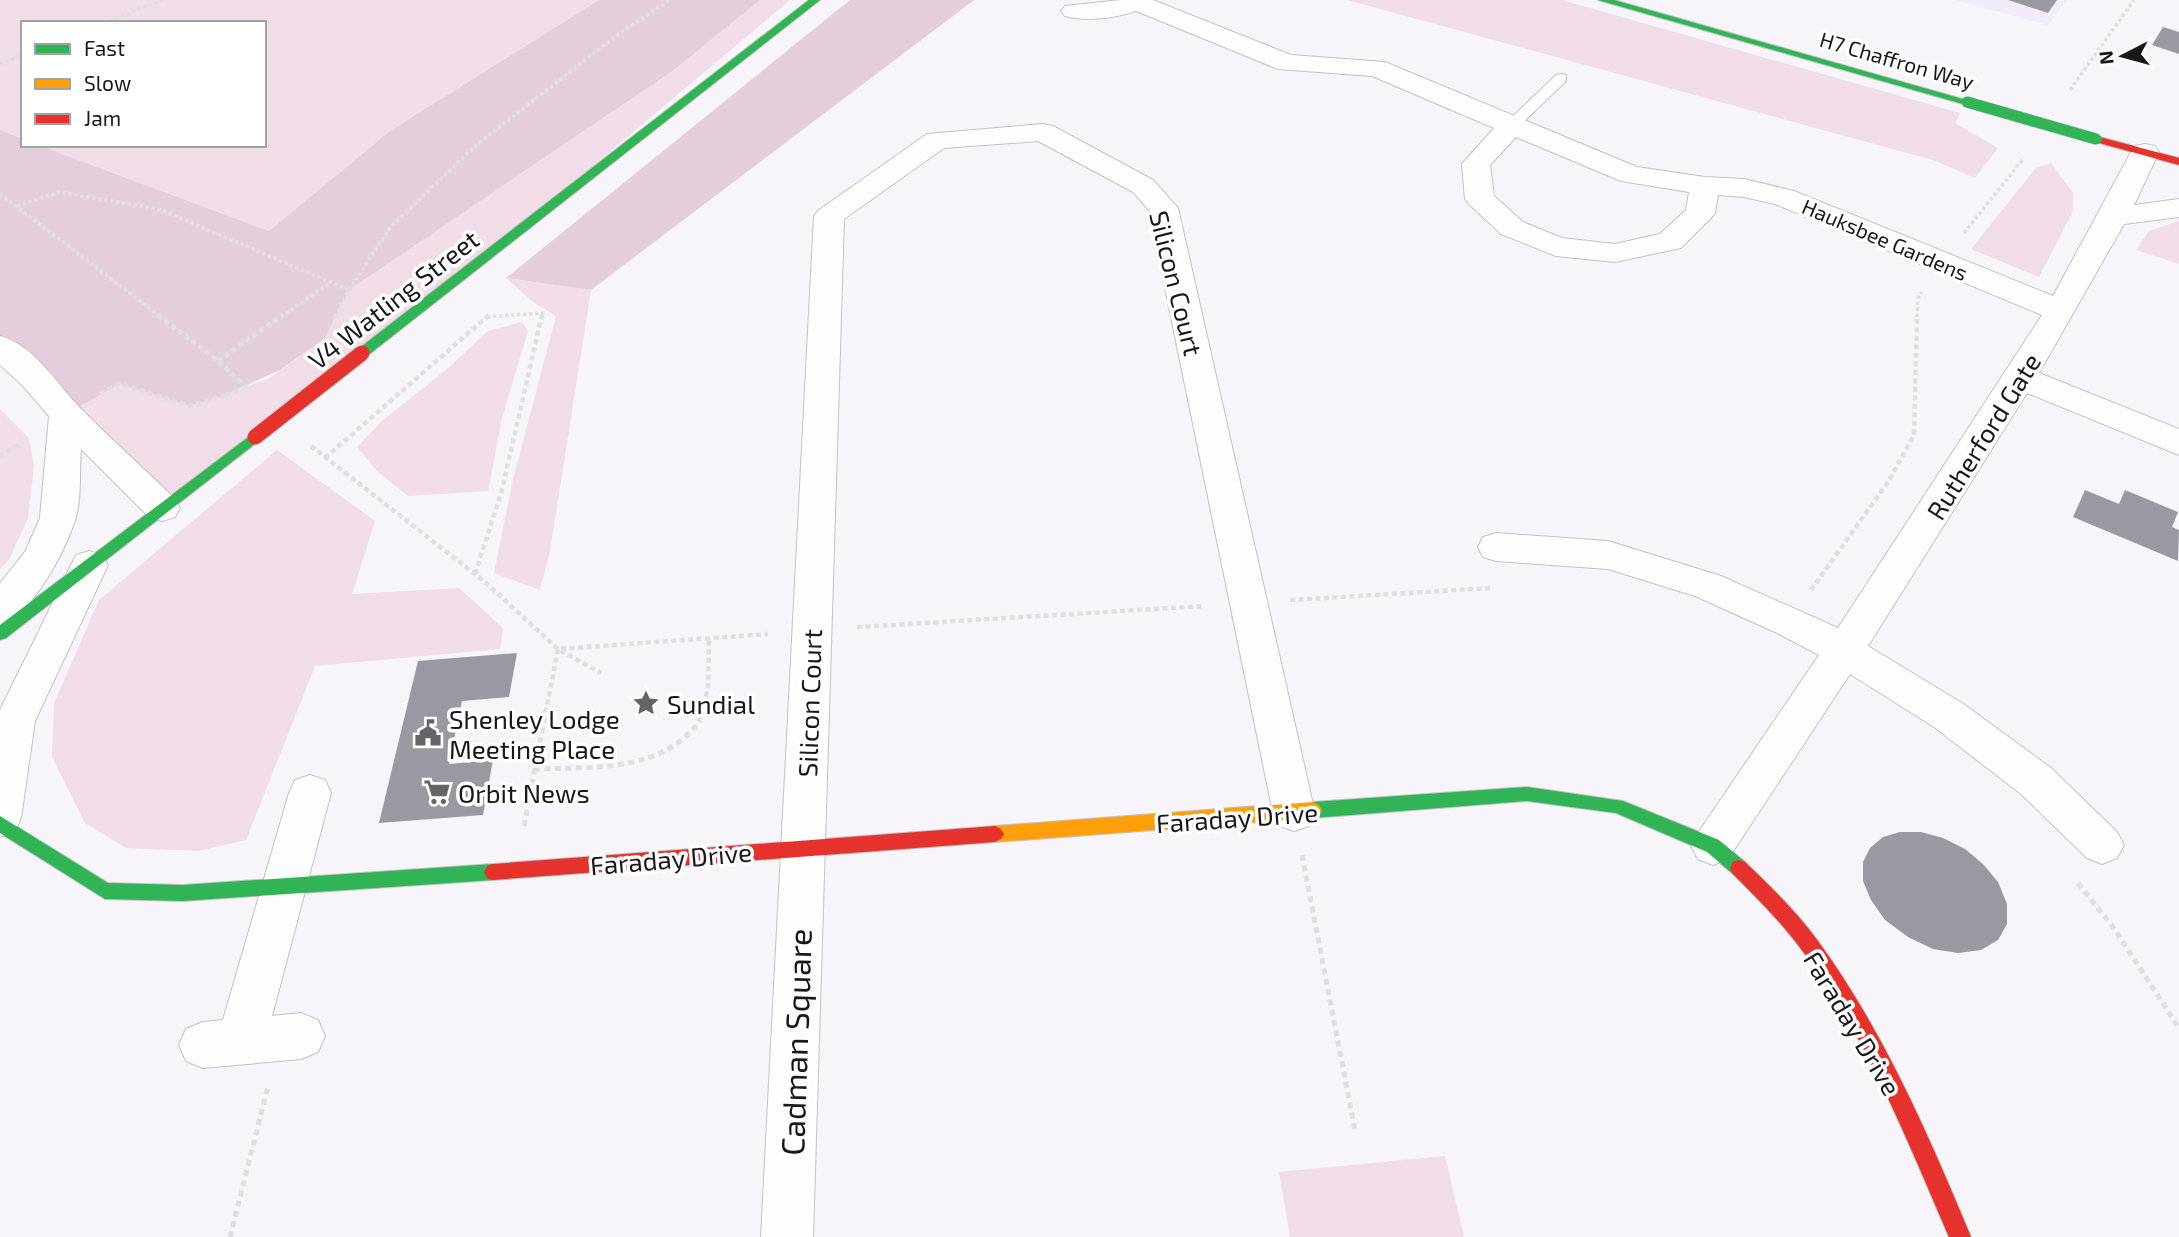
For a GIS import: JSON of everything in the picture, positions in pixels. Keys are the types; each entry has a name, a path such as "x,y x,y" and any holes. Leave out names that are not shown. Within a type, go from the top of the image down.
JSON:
{"street":[{"name":"V4 Watling Street","path":"0,634 815,0"},
{"name":"H7 Chaffron Way","path":"1603,0 2096,138"},
{"name":"Hauksbee Gardens","path":"1074,11 1117,9 1139,2 1287,63 1376,68 1631,175 1705,186 1744,188 1784,197 2060,311"},
{"path":"1511,126 1476,164 1480,199 1511,228 1556,247 1615,253 1670,241 1700,213 1705,186"},
{"name":"Silicon Court","path":"803,847 829,216 937,140 1043,132 1143,186 1163,208 1294,813"},
{"path":"2096,138 2162,153 2179,162"},
{"name":"Rutherford Gate","path":"1713,846 1845,652 2021,378 2115,216 2162,153"},
{"path":"2115,216 2179,208"},
{"path":"0,347 34,377 66,414 162,508"},
{"path":"2021,378 2179,443"},
{"path":"0,610 40,559 58,517 66,414"},
{"path":"1496,547 1608,555 1708,586 1789,621 1948,715 2036,781 2102,845"},
{"path":"0,818 15,721 89,565"},
{"path":"257,1040 285,886 310,793"},
{"name":"Faraday Drive","path":"0,824 105,891 183,893 515,871 1527,794 1617,806 1713,846 1767,892 1833,979 1889,1078 1960,1237"},
{"name":"Cadman Square","path":"787,1237 803,847"}],"lane":[{"path":"1511,126 1561,78"}],"path":[{"path":"109,21 162,0"},
{"path":"331,326 349,290 389,229 473,148 620,33 670,0"},
{"path":"2067,95 2134,0"},
{"path":"0,64 21,56"},
{"path":"1789,621 1888,482 1914,435 1918,298 1940,262 2028,152"},
{"path":"17,206 59,192 159,209 349,290"},
{"path":"0,194 218,362 257,397"},
{"path":"218,362 331,282"},
{"path":"306,440 325,458 489,315 543,313 502,490 475,574"},
{"path":"534,769 646,759 666,752 687,737 701,719 707,685 709,638"},
{"path":"515,871 558,649 601,673"},
{"path":"1294,813 1356,1130"},
{"path":"230,1237 257,1040"}],"shaded area":[{"path":"0,0 599,0 390,131 269,231 43,147 266,147 266,21 21,21 21,138 0,130"},
{"path":"599,0 760,0 674,70 349,290 325,338 280,370 225,395 190,406 120,384 66,414 0,347 0,130 21,138 21,147 43,147 269,231 390,131"},
{"path":"760,0 790,0 462,276 162,508 66,414 120,384 190,406 268,379 325,338 349,290 674,70"},
{"path":"850,0 974,0 591,290 506,278"},
{"path":"1347,0 1562,0 1960,113 1955,123 1998,148 1975,178 1933,160"},
{"path":"1955,0 2067,0 2048,25"},
{"path":"2051,163 2073,193 2073,211 2039,277 1971,249 2036,168"},
{"path":"2179,221 2179,264 2136,250 2149,231"},
{"path":"506,278 591,290 550,551 540,590 494,573 513,479 556,316 533,302"},
{"path":"522,322 528,331 502,418 488,491 408,496 378,472 357,447 383,420 446,370 488,331"},
{"path":"0,409 29,438 34,466 28,518 9,560 0,569"},
{"path":"277,450 375,521 352,594 459,588 503,628 500,649 315,666 246,840 199,851 126,848 85,823 52,757 54,703 99,600"},
{"path":"1445,1156 1464,1237 1290,1237 1279,1172"}],"building":[{"path":"2008,0 2057,0 2048,13"},
{"path":"2163,27 2179,32 2179,54 2152,45"},
{"path":"2085,490 2119,504 2125,490 2178,512 2172,527 2179,530 2178,561 2073,517"},
{"path":"517,653 509,697 462,701 449,764 493,760 483,815 379,823 418,661"},
{"path":"1900,832 1921,832 1943,838 1965,849 1983,864 1998,882 2007,904 2007,924 1998,940 1981,950 1958,953 1933,949 1908,937 1885,920 1871,900 1863,881 1863,862 1870,848 1883,837"}],"traffic: fast":[{"path":"362,353 815,0"},
{"path":"1603,0 1967,102"},
{"path":"1967,102 2096,139"},
{"path":"0,634 255,437"},
{"path":"1313,810 1527,794 1617,806 1713,846 1739,868"},
{"path":"0,824 105,891 183,893 493,872"}],"traffic: slow":[{"path":"995,834 1313,810"}],"traffic: jam":[{"path":"2096,139 2179,162"},
{"path":"255,437 362,353"},
{"path":"493,872 995,834"},
{"path":"1739,868 1777,905 1811,946 1841,992 1894,1089 1960,1237"}],"place":[{"name":"Sundial","path":"646,703"},
{"name":"Shenley Lodge Meeting Place","path":"428,733"},
{"name":"Orbit News","path":"437,792"}]}
